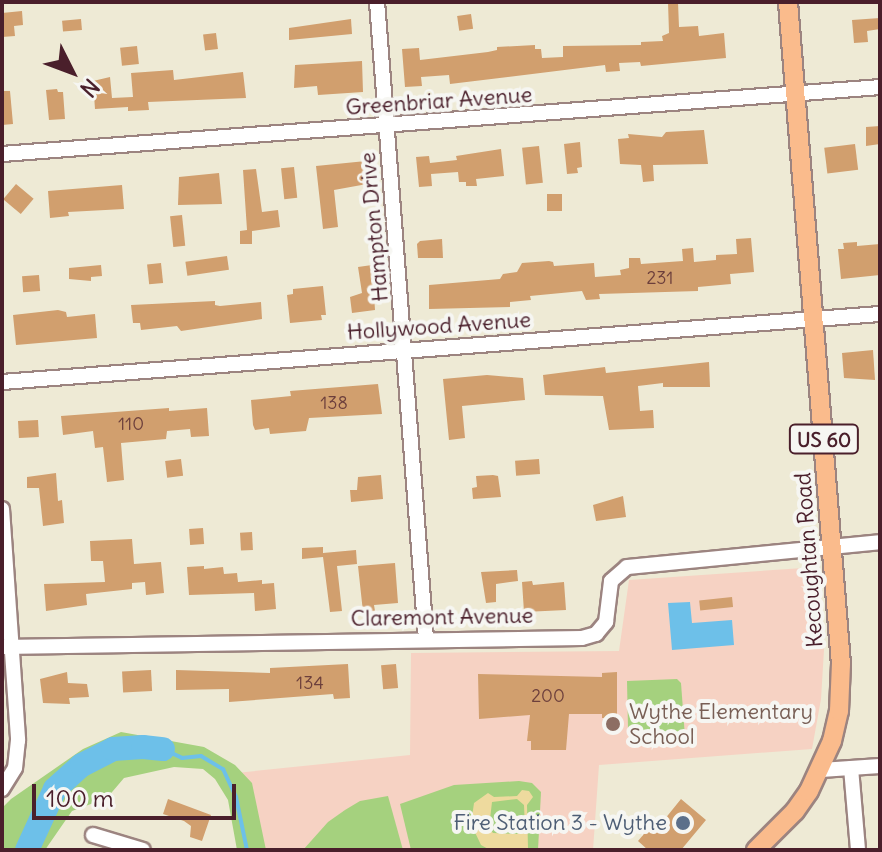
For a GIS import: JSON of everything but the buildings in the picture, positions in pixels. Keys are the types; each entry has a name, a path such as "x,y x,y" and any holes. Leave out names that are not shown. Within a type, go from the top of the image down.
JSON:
{"main road":[{"name":"Kecoughtan Road","path":"756,850 795,811 821,770 839,711 841,664 788,2"}],"street":[{"name":"Hampton Drive","path":"377,2 426,639"},
{"name":"Greenbriar Avenue","path":"2,154 880,87"},
{"name":"Hollywood Avenue","path":"2,382 880,314"},
{"path":"2,509 17,759 2,789"},
{"name":"Claremont Avenue","path":"8,646 589,637 606,622 611,581 627,567 880,542"},
{"path":"821,770 880,766"},
{"path":"851,768 858,850"},
{"path":"93,835 143,850"}],"shaded area":[{"name":"Wythe Elementary School","path":"818,567 824,650 821,699 812,749 599,765 593,850 247,850 226,774 410,755 411,653 619,651 629,580"}],"green space":[{"path":"677,679 681,683 685,737 640,740 628,728 627,681"},
{"path":"121,732 204,747 235,765 252,783 266,850 237,850 228,800 215,779 203,769 174,767 124,778 107,798 72,811 45,850 2,850 2,808 11,799 83,749"},
{"path":"532,783 541,792 538,850 411,850 400,804 454,785"},
{"path":"388,796 403,850 303,850 328,822 345,810 360,801"}],"sand":[{"path":"522,790 529,791 533,797 527,805 528,848 490,850 481,845 471,824 474,803 488,793 494,797 517,796","holes":["517,799 524,805 525,829 517,834 493,833 489,828 492,802"]}],"water":[{"path":"690,602 692,623 732,620 734,645 672,650 668,603"}],"waterway":[{"path":"27,850 55,789 82,765 113,749 163,749"},
{"path":"163,749 182,758 201,756 223,769 236,797 247,850"}],"place":[{"name":"Wythe Elementary School","path":"613,724"},
{"name":"Fire Station 3 - Wythe","path":"683,823"}]}
